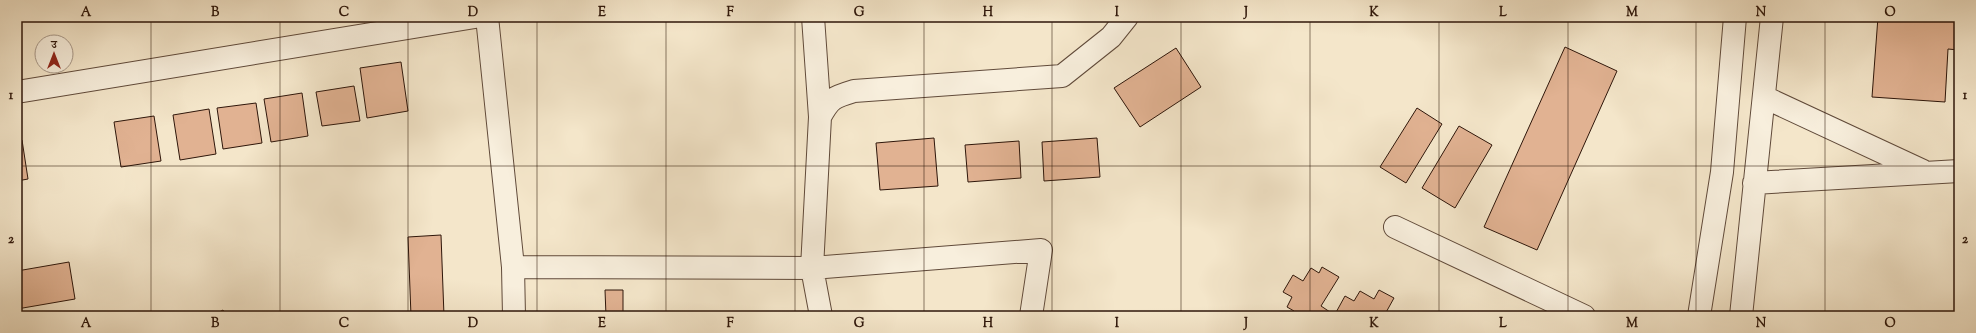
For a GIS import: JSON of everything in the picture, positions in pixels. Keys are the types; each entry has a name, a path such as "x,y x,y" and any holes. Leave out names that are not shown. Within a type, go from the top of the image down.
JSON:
{"street":[{"path":"17,92 475,17"},
{"path":"487,17 513,267 514,316"},
{"path":"813,17 820,117 812,268 821,316"},
{"path":"820,117 827,103 838,96 854,91 1062,76 1111,37 1127,17"},
{"path":"1699,316 1722,172 1735,17"},
{"path":"1741,316 1772,17"},
{"path":"1764,97 1924,172"},
{"path":"1754,183 1959,171"},
{"path":"1394,227 1584,316"},
{"path":"513,267 812,268 1041,250 1031,316"}],"building":[{"path":"1878,17 1959,17 1959,50 1948,49 1945,102 1872,97"},
{"path":"1565,47 1617,71 1537,250 1484,227"},
{"path":"1176,48 1201,87 1140,127 1114,88"},
{"path":"401,62 408,111 367,118 360,68"},
{"path":"354,86 360,121 322,126 316,92"},
{"path":"302,93 308,136 271,142 264,99"},
{"path":"256,103 262,143 223,149 217,108"},
{"path":"1417,108 1442,124 1406,183 1380,167"},
{"path":"209,109 216,154 180,160 173,115"},
{"path":"154,116 161,161 121,167 114,122"},
{"path":"1459,126 1492,145 1455,208 1422,188"},
{"path":"934,138 938,186 880,190 876,143"},
{"path":"1097,138 1100,177 1044,181 1042,142"},
{"path":"22,140 28,179 17,181 17,141"},
{"path":"1019,141 1021,178 968,182 965,145"},
{"path":"441,235 444,316 411,316 408,237"},
{"path":"69,262 75,299 17,309 17,271"},
{"path":"1322,267 1339,277 1321,306 1333,314 1332,316 1291,316 1294,311 1287,307 1292,297 1283,292 1293,275 1303,281 1311,268 1319,273"},
{"path":"605,290 623,290 623,315 606,316"},
{"path":"1379,290 1394,298 1384,316 1334,316 1345,296 1354,301 1360,291 1374,299"},
{"path":"223,310 227,316 212,316"}]}
